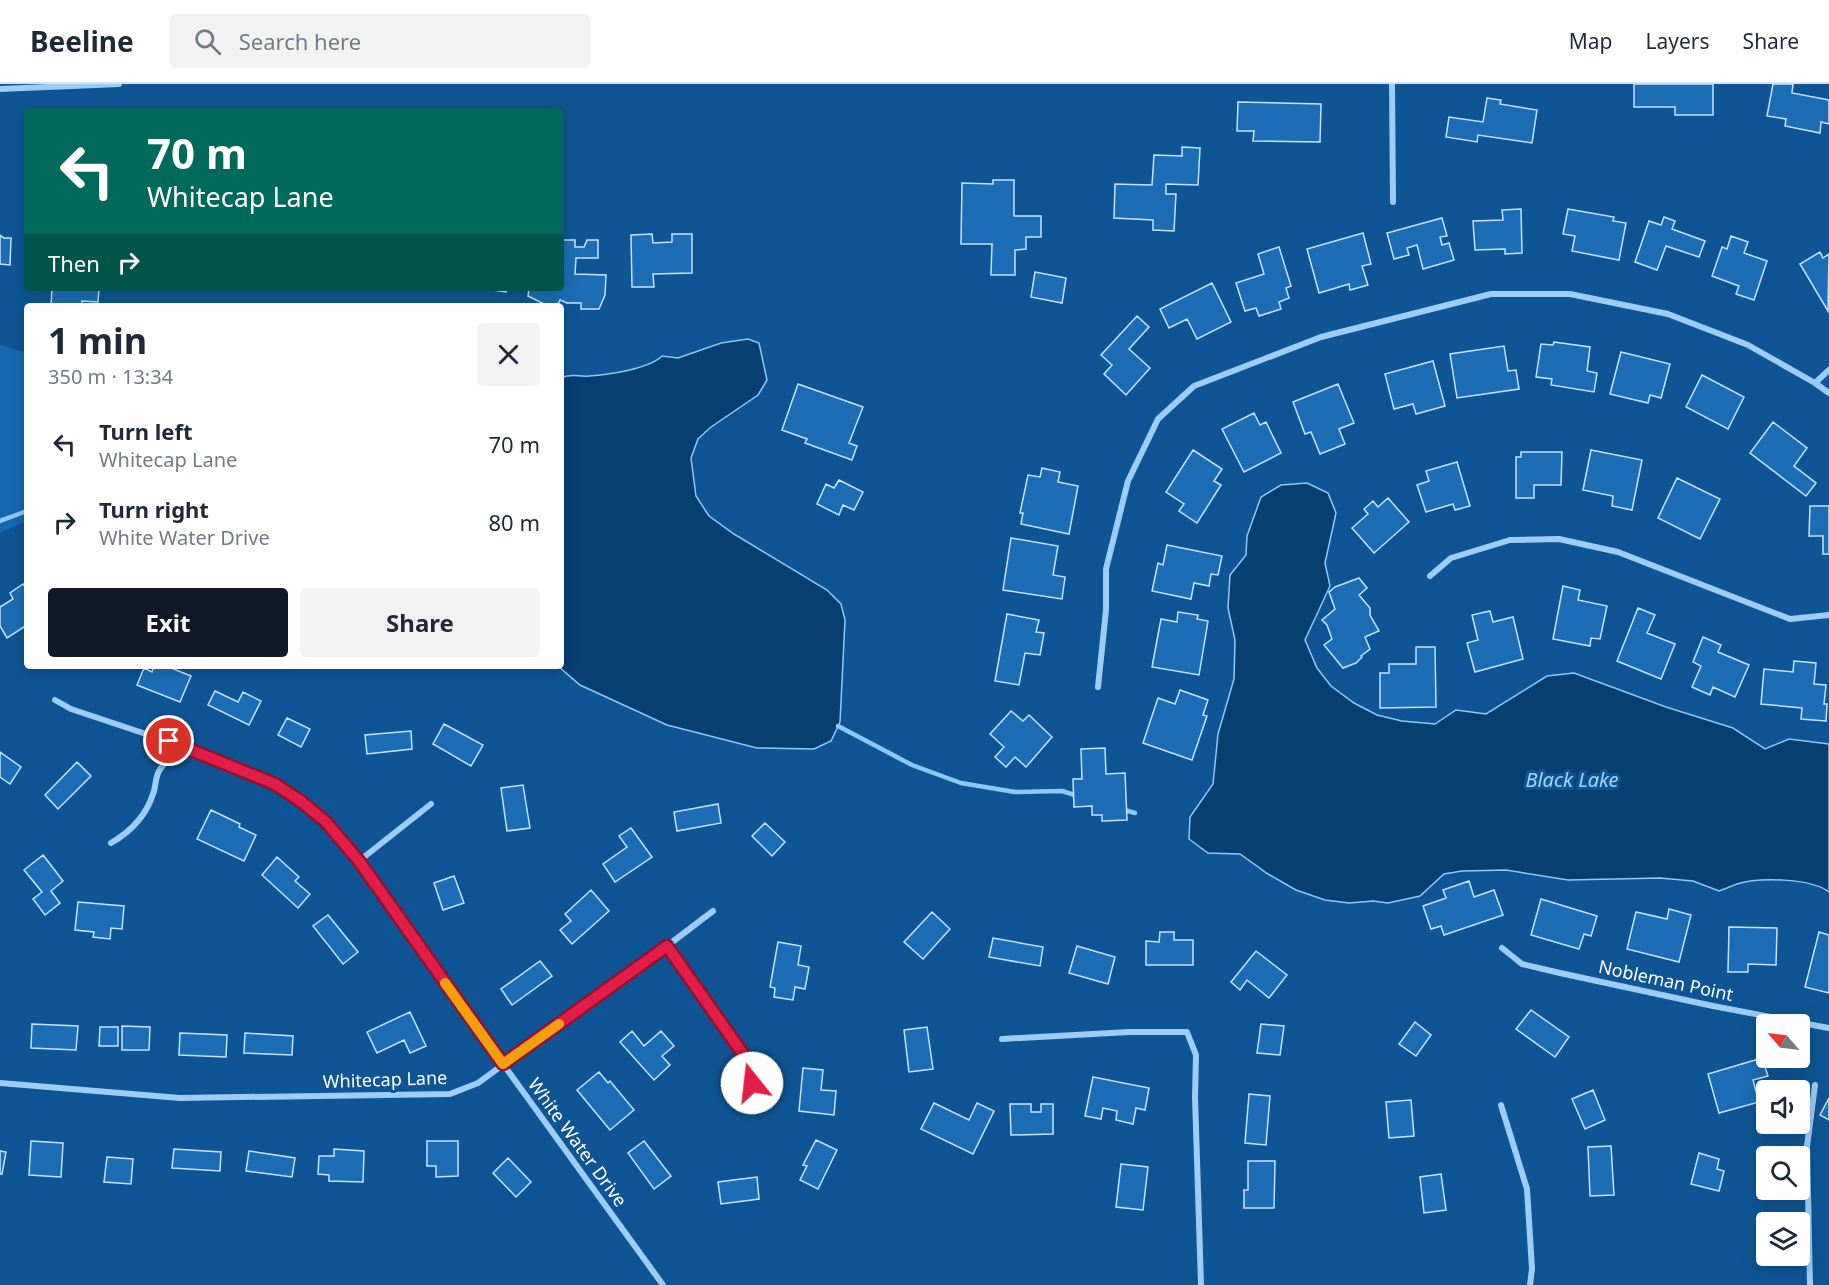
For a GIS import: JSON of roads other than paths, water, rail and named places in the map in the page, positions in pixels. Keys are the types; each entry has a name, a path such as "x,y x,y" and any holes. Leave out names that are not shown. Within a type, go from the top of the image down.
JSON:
{"street":[{"path":"0,89 119,84"},
{"path":"1392,84 1393,202"},
{"path":"1098,687 1106,610 1107,569 1128,481 1158,419 1194,386 1321,338 1491,294 1570,294 1668,314 1748,345 1829,393"},
{"path":"1815,383 1829,369"},
{"path":"1430,576 1451,558 1510,540 1559,539 1617,552 1790,619 1829,615"},
{"name":"White Water Drive","path":"55,700 71,709 188,748 275,784 326,822 359,861 663,1285"},
{"path":"111,843 130,832 143,814 153,796 158,772 170,757 188,748"},
{"path":"359,861 431,804"},
{"name":"Whitecap Lane","path":"0,1083 180,1098 450,1094 478,1083 667,946 712,910"},
{"path":"667,946 748,1061 752,1083 745,1103"},
{"name":"Nobleman Point","path":"1502,948 1522,964 1713,1006 1829,1028"},
{"path":"1002,1039 1129,1032 1187,1032 1196,1055 1195,1097 1201,1285"},
{"path":"1810,1285 1807,1146 1815,1084"},
{"path":"1501,1105 1527,1189 1532,1269 1530,1285"}],"water":[{"path":"748,339 759,343 767,380 758,395 711,427 698,439 691,458 696,496 709,516 734,534 827,590 841,604 845,620 840,722 831,741 814,749 757,748 667,725 580,685 561,669 564,669 564,377 627,370 656,361 662,356 678,358 721,343"},
{"name":"Black Lake","path":"1307,483 1328,493 1336,513 1325,563 1330,586 1305,640 1317,668 1331,686 1354,703 1377,715 1402,721 1435,724 1456,710 1486,714 1547,676 1574,673 1666,707 1733,728 1765,749 1789,739 1829,744 1829,892 1810,884 1784,880 1746,882 1719,891 1693,881 1660,878 1568,880 1506,870 1462,871 1444,874 1420,896 1388,903 1373,901 1349,903 1325,900 1296,890 1240,854 1208,853 1189,839 1190,817 1213,784 1218,734 1234,679 1235,640 1228,608 1230,575 1246,555 1247,536 1261,497 1281,485"}],"waterway":[{"path":"0,521 24,512"},
{"path":"838,726 912,765 961,783 1015,792 1062,791 1078,796"},
{"path":"1121,809 1135,813"}]}
